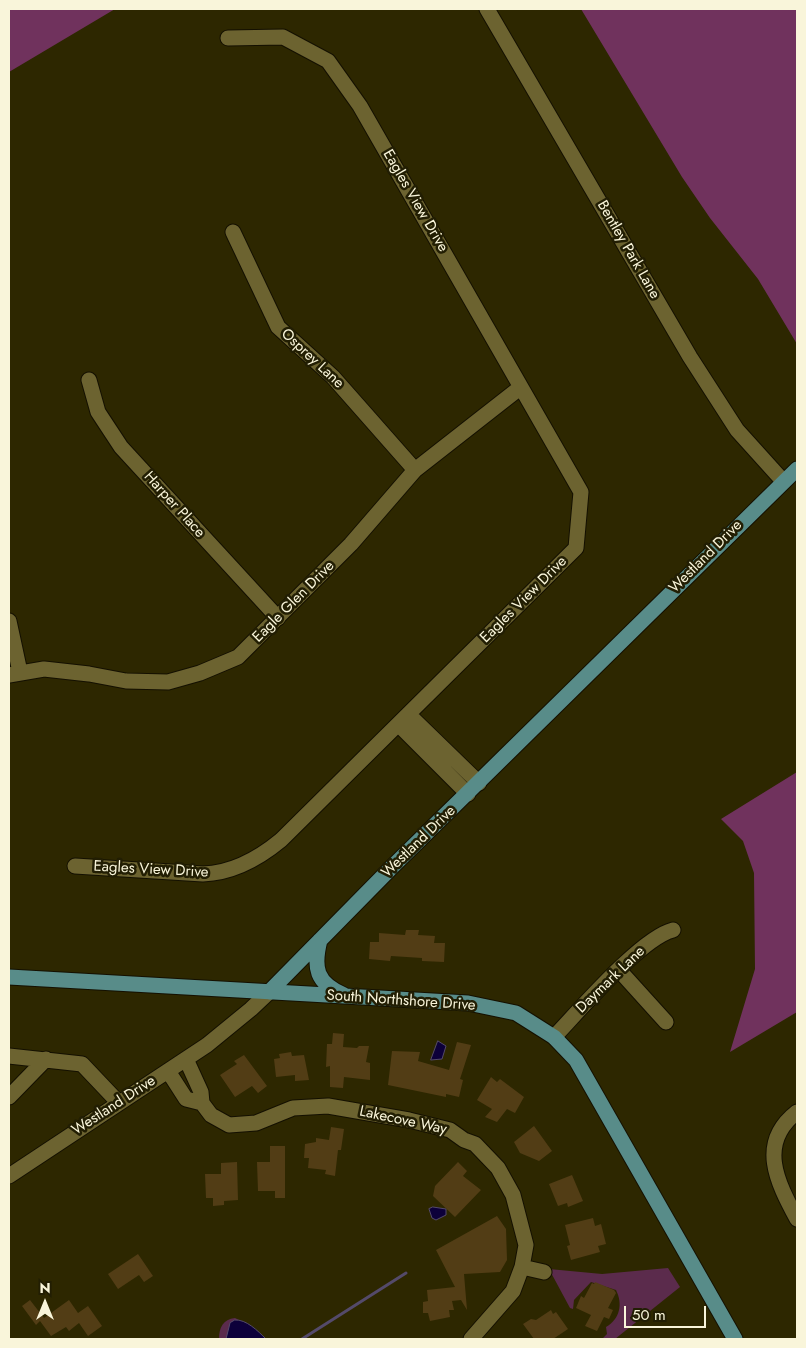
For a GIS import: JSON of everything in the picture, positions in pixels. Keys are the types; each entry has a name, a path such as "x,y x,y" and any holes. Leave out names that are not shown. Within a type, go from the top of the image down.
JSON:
{"main road":[{"name":"Westland Drive","path":"269,992 797,468"},
{"path":"321,940 316,959 320,978 336,992 348,997"},
{"name":"South Northshore Drive","path":"9,977 468,1003 516,1013 554,1037 576,1060 735,1339"}],"street":[{"name":"Bentley Park Lane","path":"486,9 690,357 737,430 783,481"},
{"name":"Eagles View Drive","path":"75,866 203,874 223,872 254,860 281,840 576,548 581,492 360,106 328,61 283,37 228,38"},
{"name":"Osprey Lane","path":"232,232 278,327 333,376 415,470"},
{"name":"Harper Place","path":"89,380 98,412 121,447 278,618"},
{"name":"Eagle Glen Drive","path":"14,673 53,670 126,682 168,682 200,673 238,657 351,544 415,470 521,386"},
{"path":"9,620 14,673"},
{"path":"404,720 479,783"},
{"path":"404,720 468,794"},
{"name":"Daymark Lane","path":"554,1037 619,970 662,933 674,930"},
{"path":"619,970 666,1022"},
{"name":"Westland Drive","path":"9,1176 118,1102 186,1059 252,1009 269,992"},
{"path":"9,1056 82,1064 118,1102"},
{"path":"9,1098 46,1059"},
{"path":"186,1059 201,1092 202,1103"},
{"name":"Lakecove Way","path":"168,1071 186,1099 202,1103 211,1115 229,1125 256,1123 293,1108 315,1105 409,1120 450,1130 464,1140 475,1144 498,1168 514,1195 526,1245 522,1267 513,1291 470,1339"},
{"path":"797,1112 776,1134 773,1164 785,1197 797,1220"},
{"path":"522,1267 544,1272"}],"shaded area":[{"path":"9,9 115,9 9,72"},
{"path":"581,9 797,9 797,344 758,279 710,218 682,177"},
{"path":"797,772 797,1012 730,1052 755,969 754,873 743,841 721,819"},
{"path":"438,1041 446,1046 442,1059 431,1060"},
{"path":"433,1207 446,1209 446,1215 436,1220 432,1218 429,1209"},
{"path":"668,1268 680,1287 615,1339 602,1339 607,1334 606,1327 611,1324 619,1311 620,1306 616,1290 591,1282 574,1300 573,1309 570,1308 549,1269 602,1274"},
{"path":"235,1318 239,1320 235,1320 226,1339 219,1339 222,1325 227,1320"},
{"path":"235,1320 248,1323 266,1339 226,1339 230,1323"}],"building":[{"path":"406,930 419,930 418,935 435,936 434,943 445,943 444,962 391,956 390,961 369,959 370,942 379,942 379,933 405,935"},
{"path":"333,1033 344,1034 343,1047 357,1048 359,1046 369,1046 366,1062 370,1063 370,1080 344,1077 343,1088 330,1087 330,1066 326,1067 327,1044 332,1044"},
{"path":"457,1042 471,1045 460,1079 463,1080 459,1097 446,1094 446,1097 388,1085 392,1051 420,1052 418,1061 449,1070"},
{"path":"291,1052 292,1056 304,1055 309,1080 295,1081 295,1075 276,1077 274,1059 280,1058 279,1054"},
{"path":"244,1055 267,1086 258,1093 252,1086 235,1097 220,1075 237,1064 234,1061"},
{"path":"491,1077 497,1082 500,1079 524,1097 515,1113 507,1109 497,1122 485,1117 492,1109 477,1100"},
{"path":"534,1126 552,1151 539,1161 520,1153 514,1142"},
{"path":"331,1127 344,1129 341,1150 338,1150 335,1176 325,1174 326,1170 308,1168 309,1158 304,1158 305,1144 316,1142 316,1138 329,1140"},
{"path":"270,1146 285,1146 285,1198 275,1198 275,1191 258,1191 257,1162 270,1162"},
{"path":"237,1162 238,1200 224,1201 224,1205 213,1206 213,1198 206,1198 205,1174 221,1174 221,1163"},
{"path":"458,1162 467,1171 463,1176 481,1190 455,1217 433,1196 435,1186"},
{"path":"572,1175 583,1201 568,1207 567,1203 558,1206 549,1184"},
{"path":"497,1216 506,1229 507,1260 500,1272 464,1274 467,1310 461,1300 452,1301 454,1310 449,1310 450,1317 430,1321 428,1313 423,1313 423,1302 428,1301 427,1290 455,1287 436,1250"},
{"path":"593,1218 595,1226 601,1224 606,1244 598,1246 600,1252 571,1260 567,1246 570,1245 565,1225"},
{"path":"138,1254 153,1276 144,1282 139,1275 118,1289 108,1274"},
{"path":"595,1282 614,1290 616,1293 608,1308 613,1310 609,1319 604,1317 597,1331 585,1326 591,1315 576,1308 581,1296 584,1298 592,1283 594,1284"},
{"path":"30,1300 44,1318 69,1300 78,1313 88,1306 102,1326 88,1336 79,1323 69,1331 66,1327 51,1336 40,1321 36,1325 22,1306"},
{"path":"551,1310 553,1314 556,1312 568,1329 553,1339 534,1339 523,1324 531,1319 536,1320"}],"waterway":[{"path":"302,1339 406,1273"}]}
